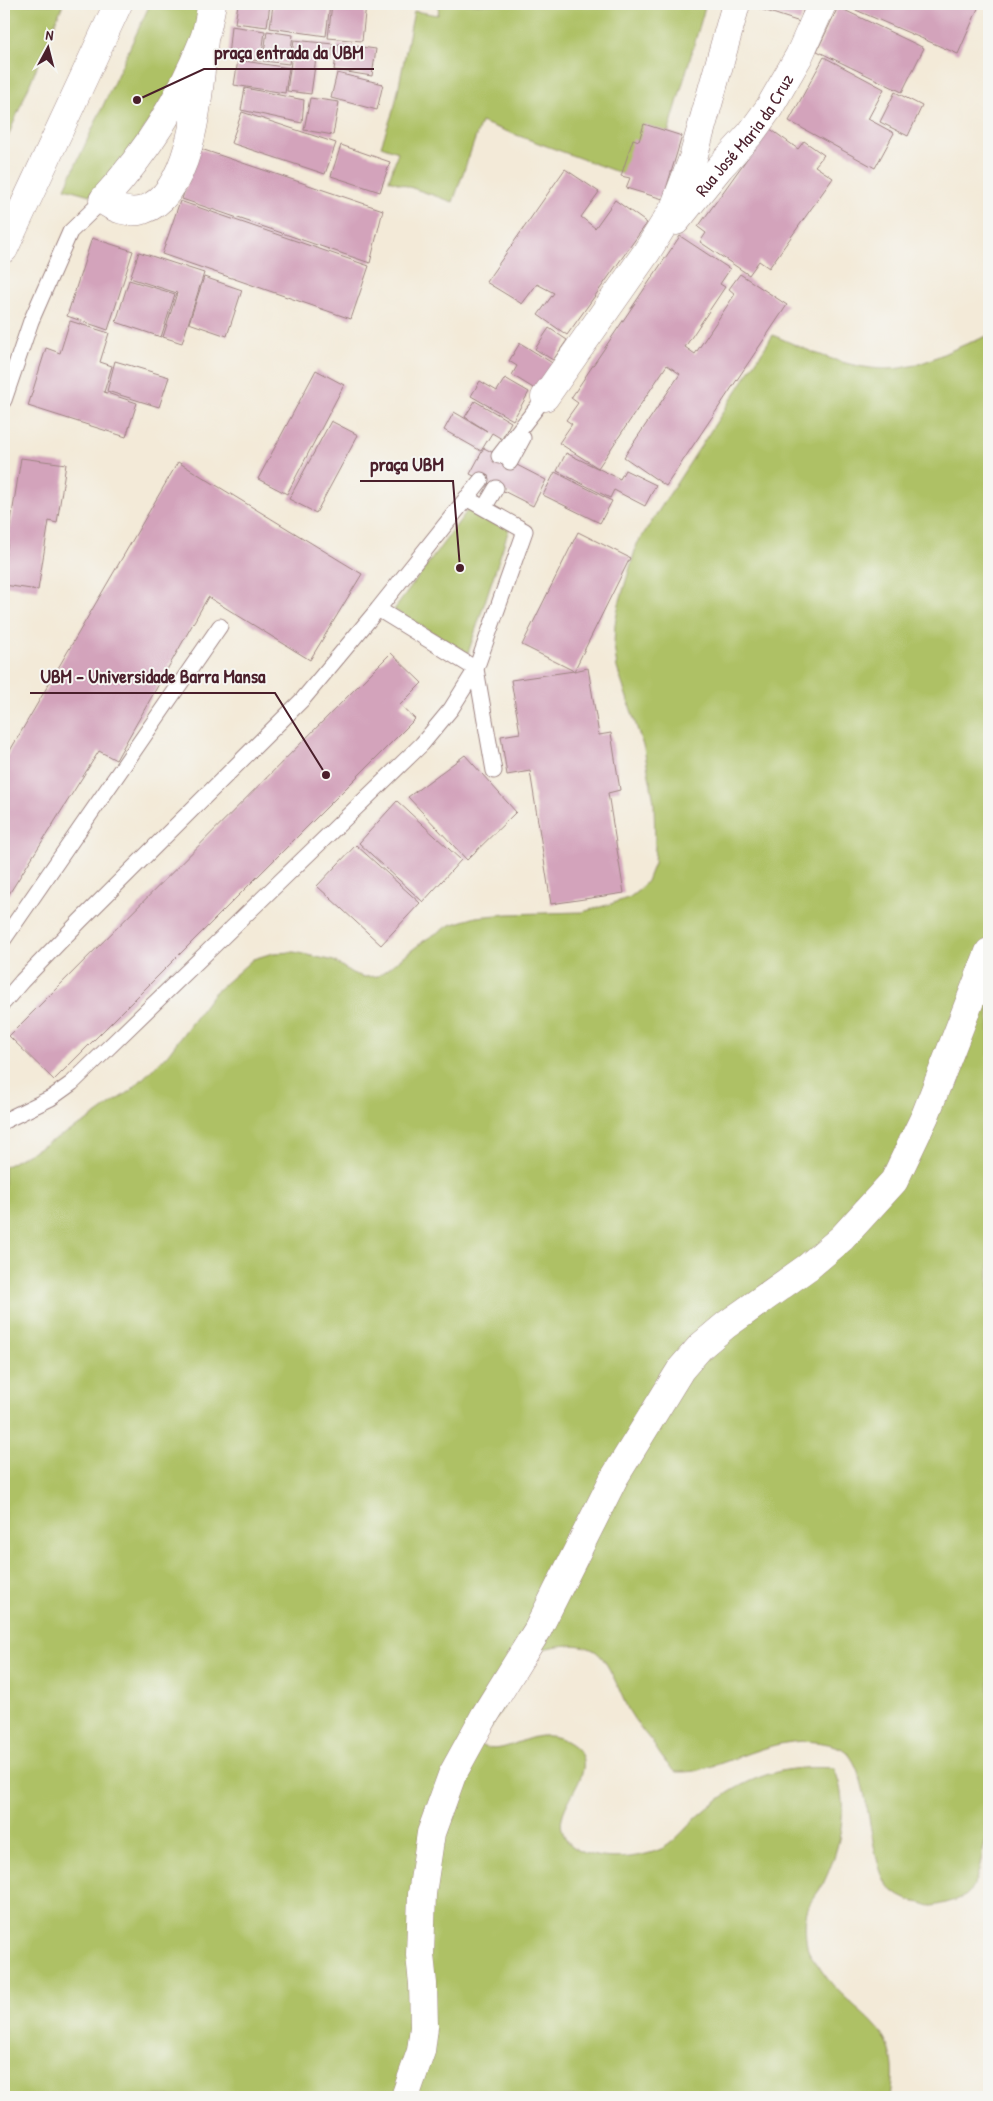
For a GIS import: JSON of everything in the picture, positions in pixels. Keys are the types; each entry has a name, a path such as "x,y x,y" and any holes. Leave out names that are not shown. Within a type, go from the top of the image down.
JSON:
{"street":[{"path":"4,249 118,4"},
{"path":"204,40 157,131 137,161 103,200 118,209 140,210 159,202 166,194 183,164 190,144 198,100 204,40 212,4"},
{"name":"Rua José Maria da Cruz","path":"545,397 646,253 674,208 691,163 736,4"},
{"name":"Rua José Maria da Cruz","path":"646,253 686,210 720,167 751,133 769,108 799,56 822,4"},
{"path":"691,163 692,167 706,172 720,167"},
{"path":"405,2097 421,2051 424,2027 424,1984 420,1955 422,1894 431,1833 452,1776 485,1715 537,1631 614,1478 681,1368 701,1346 726,1325 808,1268 842,1238 894,1181 925,1116 989,952"}],"lane":[{"path":"4,400 32,321 70,232 103,200"},
{"path":"505,459 545,397"},
{"path":"4,1002 80,921 303,699 481,480"},
{"path":"484,508 496,488"},
{"path":"4,1120 51,1098 72,1083 422,744 451,709 476,669 525,531 466,498"},
{"path":"378,609 476,669 494,771"},
{"path":"4,939 220,626"}],"green space":[{"path":"4,4 63,4 4,146"},
{"path":"150,4 205,4 191,55 100,198 65,188"},
{"path":"439,4 706,4 653,185 481,122 453,202 389,180 398,152 381,146 395,105 414,11 438,15"},
{"path":"773,335 838,361 872,368 889,369 919,364 989,335 989,1833 974,1884 965,1896 932,1906 903,1898 888,1886 881,1872 863,1788 857,1769 849,1755 838,1747 819,1742 801,1741 767,1747 696,1771 676,1772 666,1762 632,1715 605,1662 595,1651 581,1646 567,1645 538,1650 480,1745 499,1748 540,1736 552,1736 564,1740 577,1750 583,1760 583,1771 566,1806 562,1818 562,1829 568,1841 578,1850 592,1855 607,1857 639,1855 654,1852 665,1847 725,1795 757,1778 793,1769 813,1767 834,1768 842,1796 839,1840 830,1868 809,1905 805,1927 807,1946 811,1956 831,1983 883,2035 890,2051 893,2071 891,2097 4,2097 4,1167 84,1123 131,1090 168,1054 213,994 253,959 273,953 294,952 334,961 352,973 364,977 378,976 425,940 450,925 476,917 582,912 630,897 639,890 647,881 654,863 654,802 644,749 617,668 614,645 615,624 619,604 637,544"},
{"path":"470,507 510,526 468,653 394,610"}],"building":[{"path":"238,4 270,4 267,27 235,23"},
{"path":"273,4 330,4 326,36 270,28"},
{"path":"332,4 366,4 362,41 328,38"},
{"path":"752,4 805,4 800,22 751,6"},
{"path":"842,4 980,4 958,54"},
{"path":"838,7 924,48 902,92 817,51"},
{"path":"231,26 265,31 261,61 228,57"},
{"path":"267,31 293,35 289,64 263,61"},
{"path":"294,40 333,44 331,60 316,58 311,94 287,91"},
{"path":"338,44 376,49 372,76 334,70"},
{"path":"824,57 884,89 868,119 894,133 875,168 789,121"},
{"path":"238,60 289,68 285,93 234,85"},
{"path":"337,73 383,84 377,110 331,98"},
{"path":"245,88 304,100 302,123 241,110"},
{"path":"895,92 922,106 908,136 880,122"},
{"path":"310,98 339,102 333,135 304,130"},
{"path":"242,112 336,143 325,174 231,143"},
{"path":"644,124 682,136 663,199 626,188 630,178 621,176 633,139 639,141"},
{"path":"769,128 798,149 804,141 824,155 815,166 833,178 769,268 759,261 749,275 700,242 706,233 698,227"},
{"path":"341,145 390,162 380,192 331,176"},
{"path":"198,148 383,210 370,263 182,199"},
{"path":"565,169 599,192 581,217 595,228 615,200 647,223 567,335 538,315 554,293 537,284 522,304 486,282"},
{"path":"180,201 369,266 351,319 162,254"},
{"path":"680,236 730,269 720,284 725,287 685,347 695,354 735,294 729,289 740,274 787,305 666,486 624,457 680,374 667,365 598,468 559,443 572,424 566,420 578,403 571,398"},
{"path":"92,238 133,251 108,330 67,316"},
{"path":"139,252 204,273 182,343 163,337 177,293 130,278"},
{"path":"204,277 242,290 227,336 189,323"},
{"path":"129,280 175,294 161,337 116,322"},
{"path":"70,321 109,333 100,362 112,366 104,392 137,403 126,437 28,406 46,348 60,353"},
{"path":"549,328 567,340 553,360 535,349"},
{"path":"520,343 554,364 538,391 512,375 517,366 509,361"},
{"path":"115,361 169,377 159,407 107,391"},
{"path":"316,370 344,385 287,494 258,479"},
{"path":"505,378 529,392 513,420 471,396 480,381 497,391"},
{"path":"475,401 511,422 502,439 492,433 481,451 444,430 454,412 487,431 465,417"},
{"path":"331,421 358,435 316,513 289,499"},
{"path":"484,448 546,480 533,506 470,474"},
{"path":"566,453 620,479 625,470 656,485 645,506 614,490 610,498 557,471"},
{"path":"21,458 66,464 57,523 49,521 38,590 4,585 4,565"},
{"path":"178,462 362,574 310,660 208,597 116,760 99,751 4,902 4,761"},
{"path":"555,472 612,501 600,523 543,495"},
{"path":"578,532 630,558 574,671 522,645"},
{"path":"391,653 422,683 400,705 415,719 54,1080 9,1036"},
{"path":"588,668 599,735 611,733 620,790 608,793 624,893 551,904 530,771 507,775 501,736 520,733 511,680"},
{"path":"465,755 516,812 467,860 408,797"},
{"path":"397,801 461,860 423,902 359,843"},
{"path":"356,845 420,903 381,945 317,886"}],"place":[{"name":"praça entrada da UBM","path":"137,100"},
{"name":"praça UBM","path":"460,568"},
{"name":"UBM - Universidade Barra Mansa","path":"326,775"}]}
